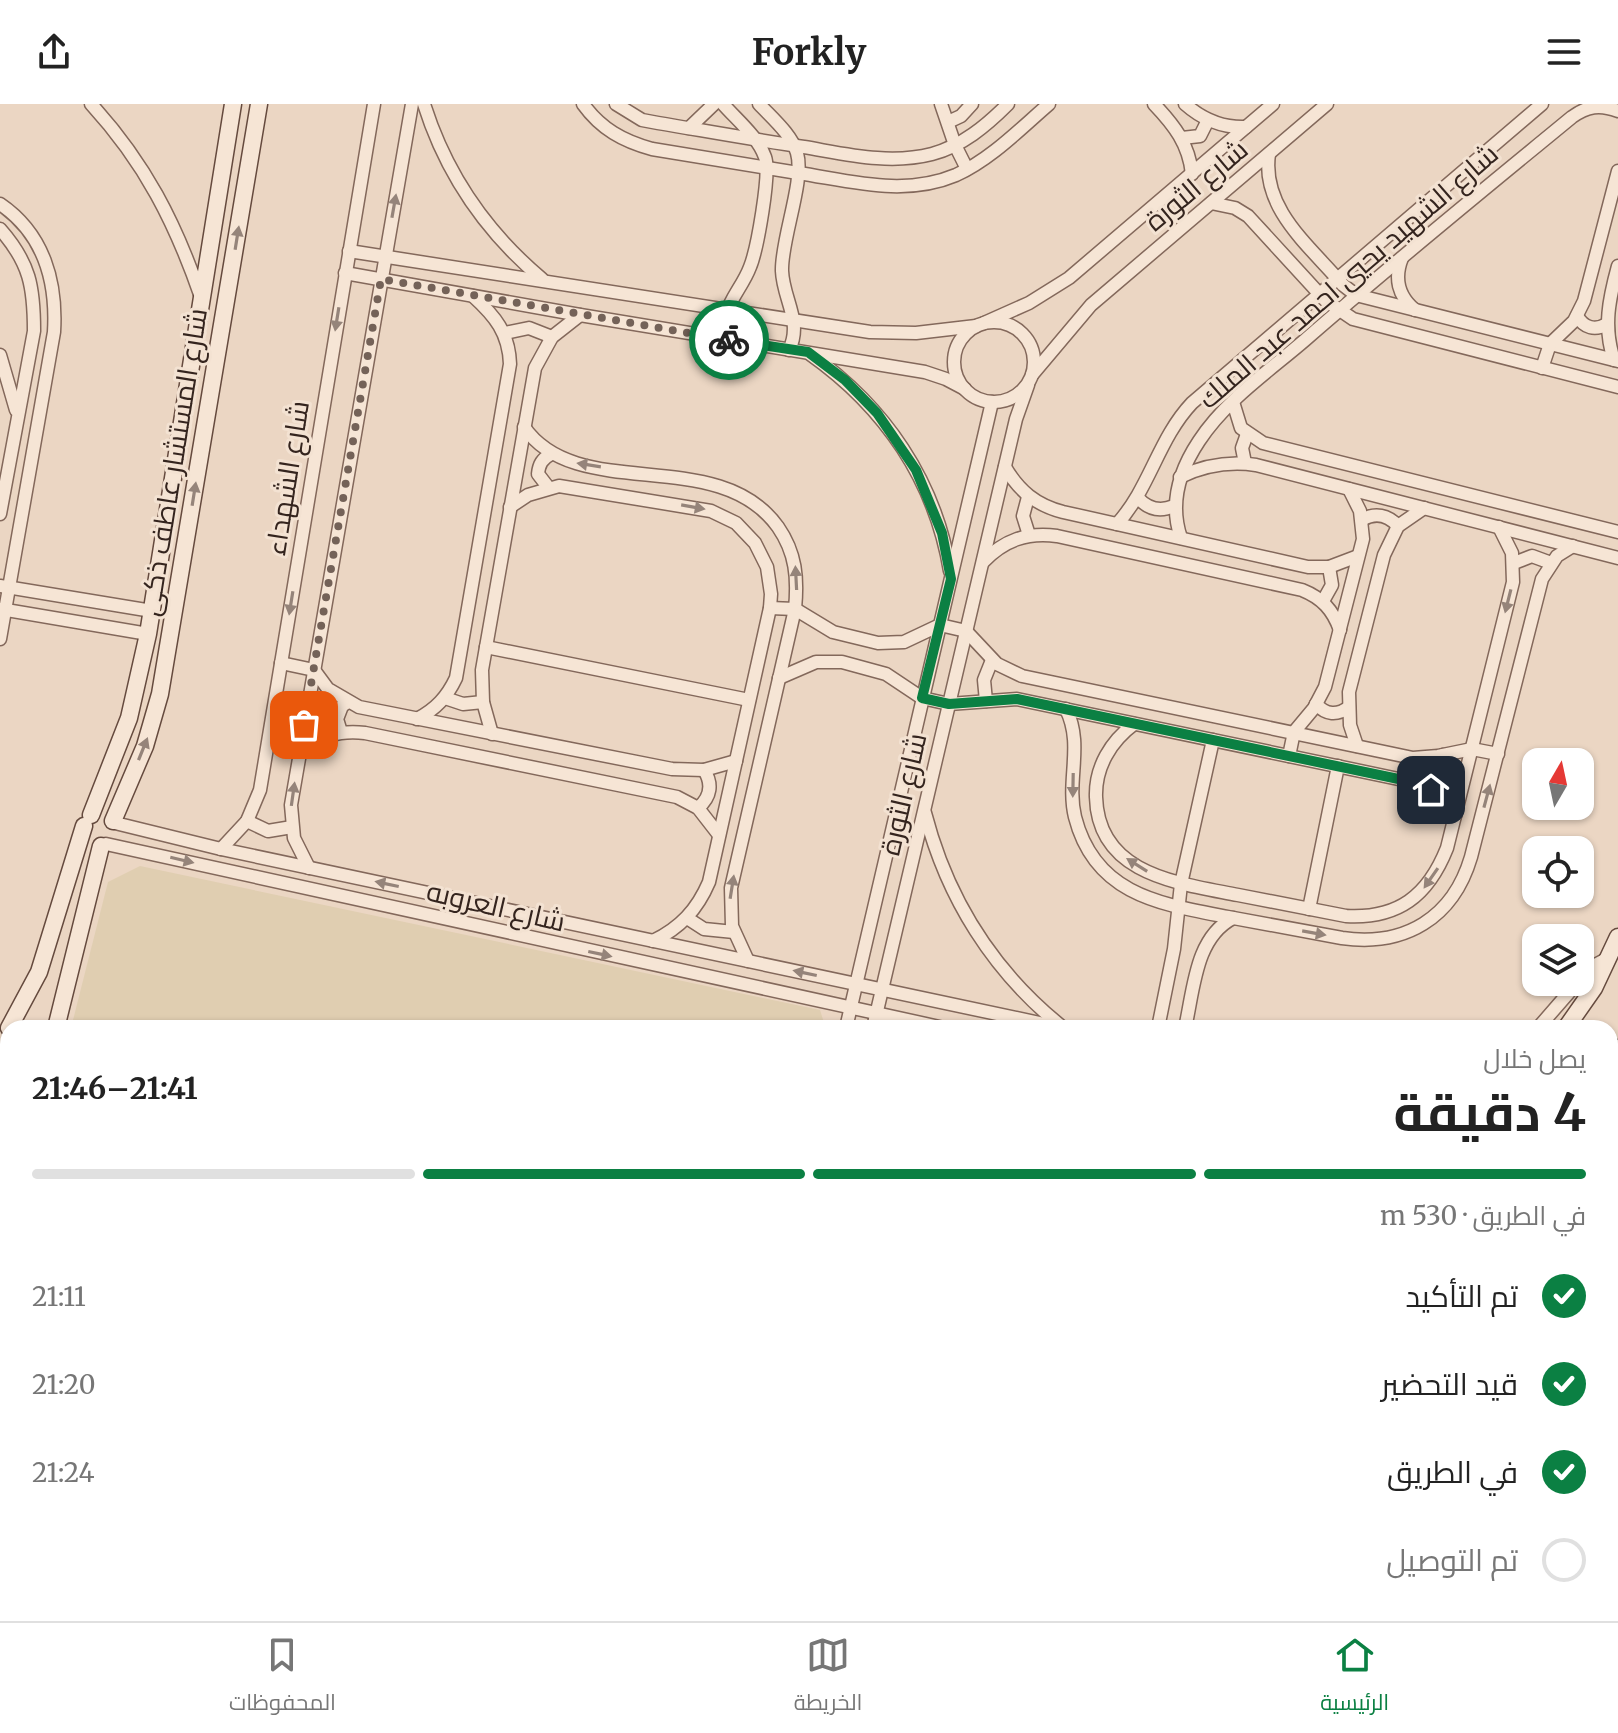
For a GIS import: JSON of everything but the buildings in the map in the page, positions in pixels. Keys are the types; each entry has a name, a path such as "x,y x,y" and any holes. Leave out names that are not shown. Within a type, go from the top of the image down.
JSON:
{"street":[{"path":"91,104 114,128 166,208 201,297"},
{"name":"شارع المستشار عاطف ذكى","path":"13,1020 39,972 87,821 129,718 152,611 233,104"},
{"name":"شارع المستشار عاطف ذكى","path":"114,822 145,746 160,694 259,104"},
{"name":"شارع الشهداء","path":"221,849 247,821 260,790 374,104"},
{"name":"شارع الشهداء","path":"309,868 298,849 292,827 291,805 412,104"},
{"path":"424,104 444,157 475,209 506,246 542,279"},
{"path":"583,104 597,121 630,143 652,149 899,187 936,181 967,169 1049,104"},
{"path":"616,104 642,120 880,159 935,153 955,145 970,137 1002,105"},
{"path":"689,128 714,104"},
{"path":"723,104 755,140 764,153 768,168 750,266 727,309 725,325 730,340"},
{"path":"759,104 794,146 799,159 782,272 795,320 795,337 789,350"},
{"path":"941,104 967,169"},
{"path":"948,122 961,116 972,104"},
{"path":"1154,104 1182,138 1192,174"},
{"path":"1185,104 1208,120 1227,126 1246,127"},
{"name":"شارع الثورة","path":"980,324 1015,310 1056,287 1273,104"},
{"name":"شارع الثورة","path":"875,1020 1005,467 1030,380 1091,305 1326,104"},
{"name":"شارع الشهيد يحيي احمد عبد الملك","path":"1117,524 1138,498 1167,436 1186,409 1542,104"},
{"name":"شارع الشهيد يحيي احمد عبد الملك","path":"1181,538 1174,506 1180,477 1198,441 1233,402 1356,295 1572,117 1591,105 1618,111"},
{"path":"1182,138 1200,136 1208,120"},
{"path":"228,131 254,136"},
{"path":"1269,154 1268,181 1276,206 1356,295 1616,361 1607,324 1618,266"},
{"path":"1542,368 1550,344 1567,330 1577,316 1587,291 1618,171"},
{"path":"1211,203 1235,208 1255,221 1319,294 1338,311 1361,322 1618,387"},
{"path":"0,204 14,213 36,240 50,272 55,306 54,332 4,587 0,639"},
{"path":"0,514 34,331 34,301 29,274 17,249 0,228 14,213"},
{"path":"345,273 925,372 992,402 1012,398 1030,380 1034,356 1027,338 1012,326 994,321 946,331 901,334 870,332 349,251"},
{"path":"1402,258 1397,274 1400,290 1408,305 1415,310"},
{"path":"417,719 445,698 459,667 510,364 505,333 493,314 473,296"},
{"path":"492,734 481,681 535,368 552,337 580,315"},
{"path":"1577,316 1583,324 1592,328 1607,324"},
{"path":"965,389 956,373 955,355 962,338 980,324"},
{"path":"505,333 529,328 552,337"},
{"path":"808,352 862,396 905,450 935,512 951,579"},
{"path":"0,355 18,415"},
{"name":"شارع الثورة","path":"848,1020 992,402"},
{"path":"1233,402 1237,420 1247,434 1272,446 1618,532"},
{"path":"524,427 551,454 577,464 704,483 741,494 771,518 790,549 798,582 795,609 731,888 730,913 734,932 748,961"},
{"path":"1245,463 1242,448 1247,434"},
{"path":"548,487 538,474 544,458 551,454"},
{"path":"1180,477 1212,465 1245,463 1618,558"},
{"path":"1005,467 1028,497 1051,509 1308,567 1329,567 1358,556"},
{"path":"510,507 548,487 569,487 698,507 724,516 746,532 762,554 770,580 770,608 709,882 704,895 687,918 653,941"},
{"path":"1289,756 1294,732 1325,687 1363,539 1362,520 1349,489"},
{"path":"1028,497 1023,516 1029,535"},
{"path":"1138,498 1146,506 1158,510 1174,506"},
{"path":"1357,746 1350,725 1352,681 1384,555 1398,526 1424,508"},
{"path":"1362,520 1379,515 1398,526"},
{"path":"1134,724 1111,746 1101,766 1096,787 1100,820 1110,841 1126,859 1152,875 1181,884 1277,903 1359,917 1396,910 1417,896 1435,874 1451,833 1513,582 1514,563 1509,544 1499,527"},
{"path":"983,562 1003,544 1029,535 1057,536 1302,590 1331,609 1340,630"},
{"path":"1066,709 1076,739 1073,801 1084,841 1101,867 1127,889 1159,904 1359,940 1408,932 1433,917 1453,896 1467,871 1542,579 1551,563 1573,546"},
{"path":"1514,563 1532,556 1551,563"},
{"path":"1323,601 1332,585 1329,567"},
{"path":"4,587 152,611"},
{"path":"770,608 795,609 833,632 878,643 904,642 940,625 966,631 992,660 1022,676 1413,758 1472,749 1498,754"},
{"path":"2,609 148,634"},
{"path":"486,647 749,700"},
{"path":"986,701 984,680 992,660"},
{"path":"779,678 816,662 842,662 886,674 922,698 949,704 1017,699 1408,781 1431,790 1455,816"},
{"path":"281,663 314,670 328,689 348,702 417,719 672,769 704,770 736,761"},
{"path":"445,698 463,704 483,702"},
{"path":"341,732 337,719 342,706 348,702"},
{"path":"1316,704 1324,711 1334,713 1349,707"},
{"path":"299,753 318,739 341,732 365,733 666,794 698,808 719,835"},
{"path":"1160,1020 1174,949 1181,884 1213,740"},
{"path":"1431,790 1445,775 1443,755"},
{"path":"1309,909 1338,766"},
{"path":"698,808 710,786 704,770"},
{"path":"924,810 949,883 973,929 1014,982 1054,1020"},
{"path":"58,1020 104,845 115,835 114,822 103,813 87,821 88,840 104,845"},
{"path":"247,821 268,831 292,827"},
{"name":"شارع العروبه","path":"114,822 221,849 1026,1020"},
{"path":"137,850 135,840 142,831"},
{"path":"1451,833 1476,839"},
{"name":"شارع العروبه","path":"104,845 905,1020"},
{"path":"1272,925 1277,903"},
{"path":"525,937 530,915"},
{"path":"687,918 704,929 734,932"},
{"path":"1187,1020 1205,945 1216,929 1233,918"},
{"path":"1572,1020 1610,957 1618,937"},
{"path":"1594,967 1610,957"},
{"path":"1545,1020 1565,996"}],"shaded area":[{"path":"140,866 820,1010 823,1020 73,1020 108,882"}],"way so far":[{"path":"304,725 381,279 729,340"}],"route":[{"path":"729,340 808,352 862,396 892,431 916,470 942,533 951,579 922,698 949,704 1017,699 1408,781 1431,790"}]}
